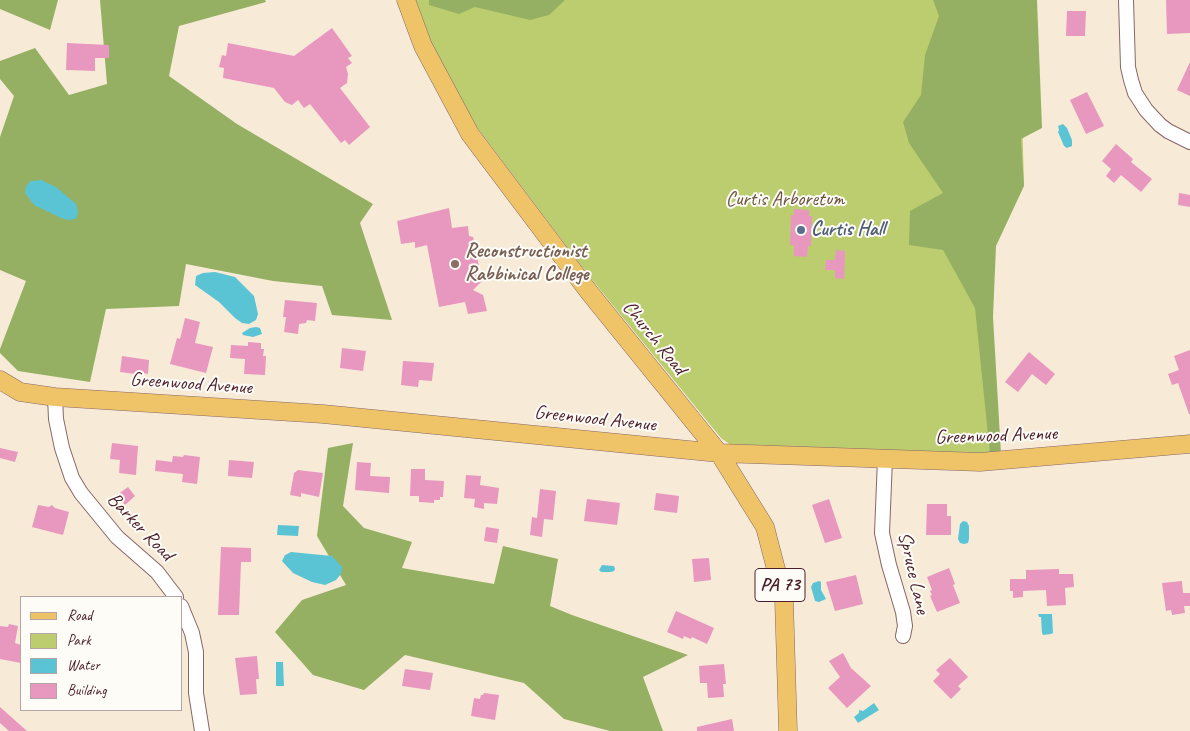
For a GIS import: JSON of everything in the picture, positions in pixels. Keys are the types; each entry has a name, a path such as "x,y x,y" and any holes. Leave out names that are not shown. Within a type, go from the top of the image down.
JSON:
{"main road":[{"name":"Church Road","path":"406,0 423,46 470,134 589,292 719,453 765,526 784,600 788,731"},
{"name":"Greenwood Avenue","path":"0,380 20,392 55,397 323,414 719,453 980,462 1190,444"}],"street":[{"path":"1126,0 1128,67 1135,93 1146,110 1160,125 1190,142"},
{"name":"Barker Road","path":"55,397 56,419 62,448 72,478 81,493 117,537 156,572 175,596"},
{"name":"Spruce Lane","path":"885,459 882,532 889,565 903,612 905,626 903,636"},
{"path":"182,608 192,633 196,652 196,693 202,731"}],"green space":[{"path":"0,0 58,0 50,30 0,9"},
{"path":"100,0 265,0 266,2 179,26 169,76 237,124 373,204 360,223 392,320 332,315 322,286 273,281 186,264 179,306 106,309 90,382 18,371 0,353 26,281 0,270 0,137 14,96 0,79 0,61 35,48 69,95 107,84"},
{"name":"Curtis Arboretum","path":"415,0 1019,0 1024,186 985,186 996,453 980,455 732,446 721,438 589,276 470,118 426,36"},
{"path":"429,0 565,0 549,15 530,20 475,7 459,14 429,5"},
{"path":"933,0 1037,0 1042,128 1021,139 1024,186 996,246 993,317 1001,454 990,454 975,308 943,250 909,245 910,211 943,193 909,143 903,122 921,95 925,55 939,16"},
{"path":"353,443 343,506 364,528 412,542 402,568 494,584 503,546 558,559 550,606 688,655 643,677 663,731 610,731 564,719 524,683 405,655 364,690 313,675 275,632 302,600 346,585 317,536 328,448"}],"water":[{"path":"1063,124 1067,128 1072,140 1072,146 1067,148 1064,146 1058,132 1058,126"},
{"path":"41,180 56,187 76,204 78,212 76,219 68,220 61,218 34,205 25,193 26,186 31,181"},
{"path":"215,272 235,277 254,296 258,314 256,320 249,324 242,323 219,302 195,285 196,276"},
{"path":"250,328 260,328 262,334 253,337 243,335 242,333"},
{"path":"963,521 967,522 969,526 968,543 964,544 960,543 958,539 960,524"},
{"path":"278,525 299,526 298,536 277,535"},
{"path":"291,552 332,556 342,567 341,574 336,580 325,585 312,582 293,573 282,561 285,555"},
{"path":"602,565 614,566 615,569 611,572 601,572 599,570"},
{"path":"821,582 821,590 826,599 819,602 815,601 811,587 813,583"},
{"path":"1038,614 1052,614 1053,633 1043,635 1041,617"},
{"path":"276,662 283,662 284,686 276,686"},
{"path":"874,703 879,710 858,723 854,717 859,713 859,710 863,711"}],"building":[{"path":"1166,0 1190,0 1190,33 1167,34"},
{"path":"1067,11 1086,11 1085,36 1066,36"},
{"path":"332,28 352,56 348,58 352,63 346,67 348,74 347,83 340,88 370,127 349,145 345,140 341,143 310,104 304,108 298,100 292,105 285,102 274,88 223,78 224,68 219,67 222,55 226,56 228,43 294,56"},
{"path":"67,43 109,45 109,58 95,58 95,71 66,70"},
{"path":"1190,62 1190,96 1177,90"},
{"path":"1087,92 1104,126 1086,134 1070,100"},
{"path":"1116,144 1133,159 1131,162 1152,179 1141,192 1121,175 1114,183 1106,176 1111,169 1102,161"},
{"path":"1179,193 1190,195 1190,207 1178,205"},
{"name":"Reconstructionist Rabbinical College","path":"449,208 452,228 468,226 469,236 473,237 482,281 473,290 483,295 487,311 468,314 465,302 439,307 427,245 415,248 415,242 401,244 397,221"},
{"name":"Curtis Hall","path":"794,209 809,210 809,216 812,216 811,246 808,246 807,257 794,256 794,245 790,245 791,215 794,215"},
{"path":"836,250 845,251 844,279 835,278 835,270 825,270 826,260 835,260"},
{"path":"285,300 317,303 315,321 307,320 306,323 299,324 298,334 284,332 286,317 283,317"},
{"path":"185,318 200,322 195,343 213,347 206,373 170,364 177,338 180,339"},
{"path":"248,342 261,343 261,349 264,349 263,356 266,356 265,375 244,374 245,359 230,358 231,345 248,346"},
{"path":"342,348 366,351 363,371 340,368"},
{"path":"1190,350 1189,414 1178,383 1172,385 1168,374 1179,370 1174,356"},
{"path":"1029,352 1055,374 1046,385 1032,374 1018,392 1005,382"},
{"path":"122,356 149,360 148,374 120,372"},
{"path":"403,361 434,363 432,381 419,380 418,387 401,385"},
{"path":"112,443 138,446 136,475 119,473 120,460 110,459"},
{"path":"0,448 18,452 15,462 0,458"},
{"path":"184,455 200,457 197,484 182,482 183,474 155,471 156,460 172,462 173,456 183,457"},
{"path":"229,460 254,462 252,478 228,476"},
{"path":"357,462 371,463 370,476 390,477 389,493 355,490"},
{"path":"411,469 425,469 425,480 444,481 443,497 440,497 440,500 434,500 434,503 419,502 419,496 410,496"},
{"path":"298,470 323,473 319,497 301,493 301,497 290,495 294,473"},
{"path":"466,475 481,476 480,485 499,488 497,504 484,503 484,509 474,507 475,499 464,498"},
{"path":"128,487 135,496 125,505 117,495"},
{"path":"540,489 556,491 553,520 544,519 542,537 530,535 532,517 537,518"},
{"path":"656,493 679,496 677,513 654,510"},
{"path":"587,499 620,503 617,525 584,521"},
{"path":"829,499 842,538 825,543 812,505"},
{"path":"927,504 947,504 947,516 951,516 951,535 926,535"},
{"path":"38,505 49,507 52,505 55,508 69,512 63,535 32,527"},
{"path":"486,527 499,529 497,543 484,541"},
{"path":"221,547 251,548 251,562 241,562 239,615 218,615"},
{"path":"709,558 711,580 694,582 692,559"},
{"path":"949,568 960,603 937,612 930,596 932,595 930,591 932,590 927,577"},
{"path":"1059,569 1059,574 1073,574 1074,587 1065,588 1066,605 1047,606 1046,590 1023,591 1023,597 1013,598 1013,591 1010,591 1010,579 1026,579 1026,570"},
{"path":"856,575 863,604 835,611 826,582"},
{"path":"1182,581 1183,593 1190,593 1190,606 1184,606 1185,613 1172,615 1171,610 1166,611 1162,583"},
{"path":"676,611 714,628 707,644 692,637 691,639 684,636 683,639 667,632"},
{"path":"9,624 18,626 15,643 20,645 20,663 0,659 0,626 8,627"},
{"path":"843,653 851,668 871,686 847,708 828,688 840,677 829,661"},
{"path":"257,656 259,679 256,679 257,694 240,695 235,658"},
{"path":"950,658 968,677 958,686 961,689 951,699 933,681 940,674 936,670"},
{"path":"724,664 726,684 723,684 724,697 708,698 707,683 700,683 699,666"},
{"path":"405,669 433,673 430,690 402,686"},
{"path":"484,693 499,695 495,720 471,716 474,698 480,699"},
{"path":"0,707 27,731 9,731 0,723"},
{"path":"732,719 734,731 697,731 697,727"}],"place":[{"name":"Curtis Hall","path":"801,230"},
{"name":"Reconstructionist Rabbinical College","path":"455,264"}]}
